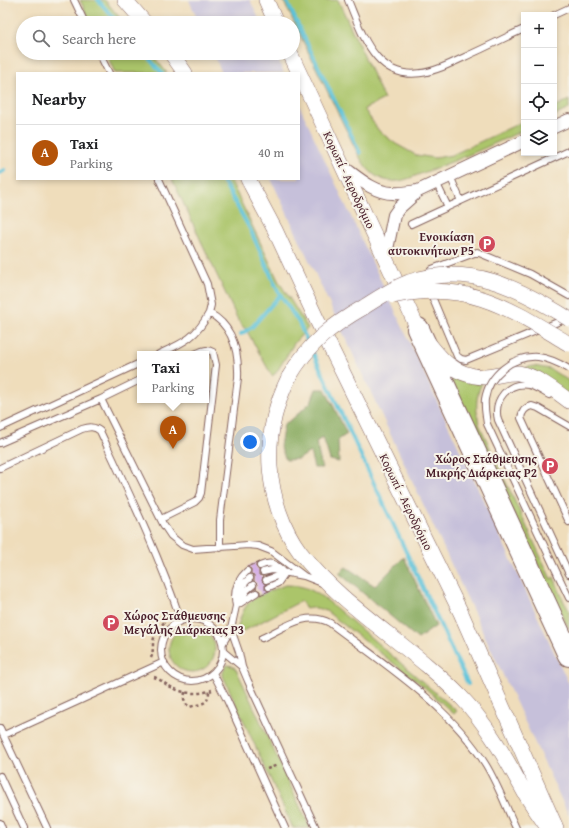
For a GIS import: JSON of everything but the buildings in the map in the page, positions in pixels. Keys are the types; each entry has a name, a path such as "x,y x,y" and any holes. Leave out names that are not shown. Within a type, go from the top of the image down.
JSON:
{"highway":[{"name":"Κορωπί - Αεροδρόμιο","path":"418,329 569,654"}],"street":[{"path":"125,0 139,16"},
{"path":"266,0 273,16"},
{"path":"176,60 184,72"},
{"name":"Κορωπί - Αεροδρόμιο","path":"293,60 299,72"},
{"name":"Κορωπί - Αεροδρόμιο","path":"300,75 418,329"},
{"path":"557,126 569,120"},
{"path":"385,259 394,215 399,208 418,191 521,142"},
{"path":"343,167 372,187 382,191 392,193 418,191"},
{"name":"Κορωπί - Αεροδρόμιο","path":"249,180 275,230 461,612 556,828"},
{"path":"548,828 525,794 502,752 484,725 462,698 431,668 344,598 322,577 300,552 283,522 275,500 269,454 271,431 276,409 289,377 309,348 325,332 344,318 388,292 408,283 429,277 447,275 474,277 506,285 542,302 569,318"},
{"path":"364,306 385,298 408,293 431,291 454,292 477,296 519,314 569,344"},
{"path":"418,329 440,358 456,370 470,375 486,377 517,373 529,376 542,382 569,402"}],"lane":[{"path":"74,0 82,16"},
{"path":"348,0 366,41 378,58 393,69 411,74 420,74 438,70 521,30"},
{"path":"557,14 569,8"},
{"path":"103,60 109,72"},
{"path":"410,224 569,151"},
{"path":"450,176 461,201"},
{"path":"159,180 207,284 211,305 209,313 200,329 183,343 166,351"},
{"path":"436,182 448,207"},
{"path":"569,296 530,274 477,252 432,269 428,273 425,280 438,308 447,335 457,356 461,359 466,360 569,318"},
{"path":"209,313 222,322 230,333 236,349 238,361 238,378 220,520 220,548"},
{"path":"161,519 195,502 201,493 216,365 213,352 205,349 201,351"},
{"path":"569,369 547,358 529,357 516,360 506,366 494,378 487,391 485,406 487,424 569,598"},
{"path":"0,428 137,364"},
{"path":"0,443 101,399 137,381"},
{"path":"569,402 551,396 536,388 522,385 512,387 502,394 499,399 496,412 498,420 569,574"},
{"path":"101,399 171,536 182,545 193,549 248,545 265,548 304,576"},
{"path":"569,426 532,406 528,407 521,414 521,418 530,440 569,522"},
{"path":"0,468 82,429 89,427 100,431 135,506 171,592 181,621"},
{"path":"260,566 268,562 272,563 277,565 285,573"},
{"path":"263,572 272,570 304,576 323,583 344,598"},
{"path":"236,606 235,595 237,584 240,577 247,571"},
{"path":"266,580 285,573"},
{"path":"269,587 278,583 285,573"},
{"path":"223,643 231,629 240,592 244,583 250,578"},
{"path":"236,606 247,590 253,586"},
{"path":"236,606 256,592"},
{"path":"262,638 299,620 312,618 322,619 334,627 433,703 454,724 485,764 516,828"},
{"path":"198,619 209,624 218,632 223,643 224,652 220,664 213,673 202,680 182,680 171,673 164,662 161,650 164,638 170,628 181,621 198,619"},
{"path":"231,629 239,652 242,667 316,828"},
{"path":"224,652 242,667"},
{"path":"4,735 164,662"},
{"path":"213,673 285,828"},
{"path":"0,728 47,828"},
{"path":"0,776 24,828"},
{"path":"0,823 2,828"}],"path":[{"path":"147,662 152,654 154,637 159,626 169,617 170,614"},
{"path":"150,676 155,677 176,690 191,693 209,691 220,686"},
{"path":"185,692 184,700 190,707 207,702 209,700 209,691"}],"shaded area":[{"path":"189,0 250,0 258,16 196,16"},
{"path":"216,60 278,60 284,72 222,72"},
{"path":"300,107 569,684 569,816 271,180 300,180"}],"green space":[{"path":"80,0 105,0 118,16 88,16"},
{"path":"283,0 338,0 384,99 364,109 379,131 396,144 416,155 435,158 452,155 521,122 521,131 464,157 409,178 399,181 390,181 379,178 366,167 360,157 300,35 300,16 291,16"},
{"path":"109,60 157,60 166,72 115,72"},
{"path":"569,100 569,109 557,115 557,106"},
{"path":"172,180 230,180 278,280 308,328 295,342 276,373 272,376 248,333 248,330 243,327 237,318"},
{"path":"534,366 550,369 569,381 569,395 524,368"},
{"path":"447,373 482,383 478,393 477,403 479,424 551,579 554,577 564,602 569,610 569,630"},
{"path":"316,389 325,389 347,434 338,440 339,462 330,460 323,437 316,442 322,468 314,468 310,452 299,459 286,460 280,446 284,424 291,420 311,402"},
{"path":"404,557 436,626 418,639 339,573 346,567 375,586"},
{"path":"285,585 303,587 313,591 329,602 457,711 454,714 423,686 326,611 316,608 306,609 301,601 242,632 237,630 244,610 253,599 259,595"},
{"path":"197,626 201,627 211,636 214,640 214,658 205,668 197,672 187,672 179,668 170,658 169,644 173,636 183,627"},
{"path":"227,665 233,666 237,671 310,828 293,828 223,676 223,672"}],"waterway":[{"path":"98,0 112,16"},
{"path":"286,0 294,16"},
{"path":"300,29 360,153"},
{"path":"150,60 161,72"},
{"path":"0,173 5,170"},
{"path":"223,180 250,229 278,291 299,323 309,345"},
{"path":"241,334 252,327 281,294"},
{"path":"312,351 468,684"}],"place":[{"name":"Ενοικίαση αυτοκινήτων P5","path":"487,244"},
{"name":"Taxi","path":"173,449"},
{"name":"Χώρος Στάθμευσης Μικρής Διάρκειας P2","path":"550,466"},
{"name":"Χώρος Στάθμευσης Μεγάλης Διάρκειας P3","path":"111,623"}]}
